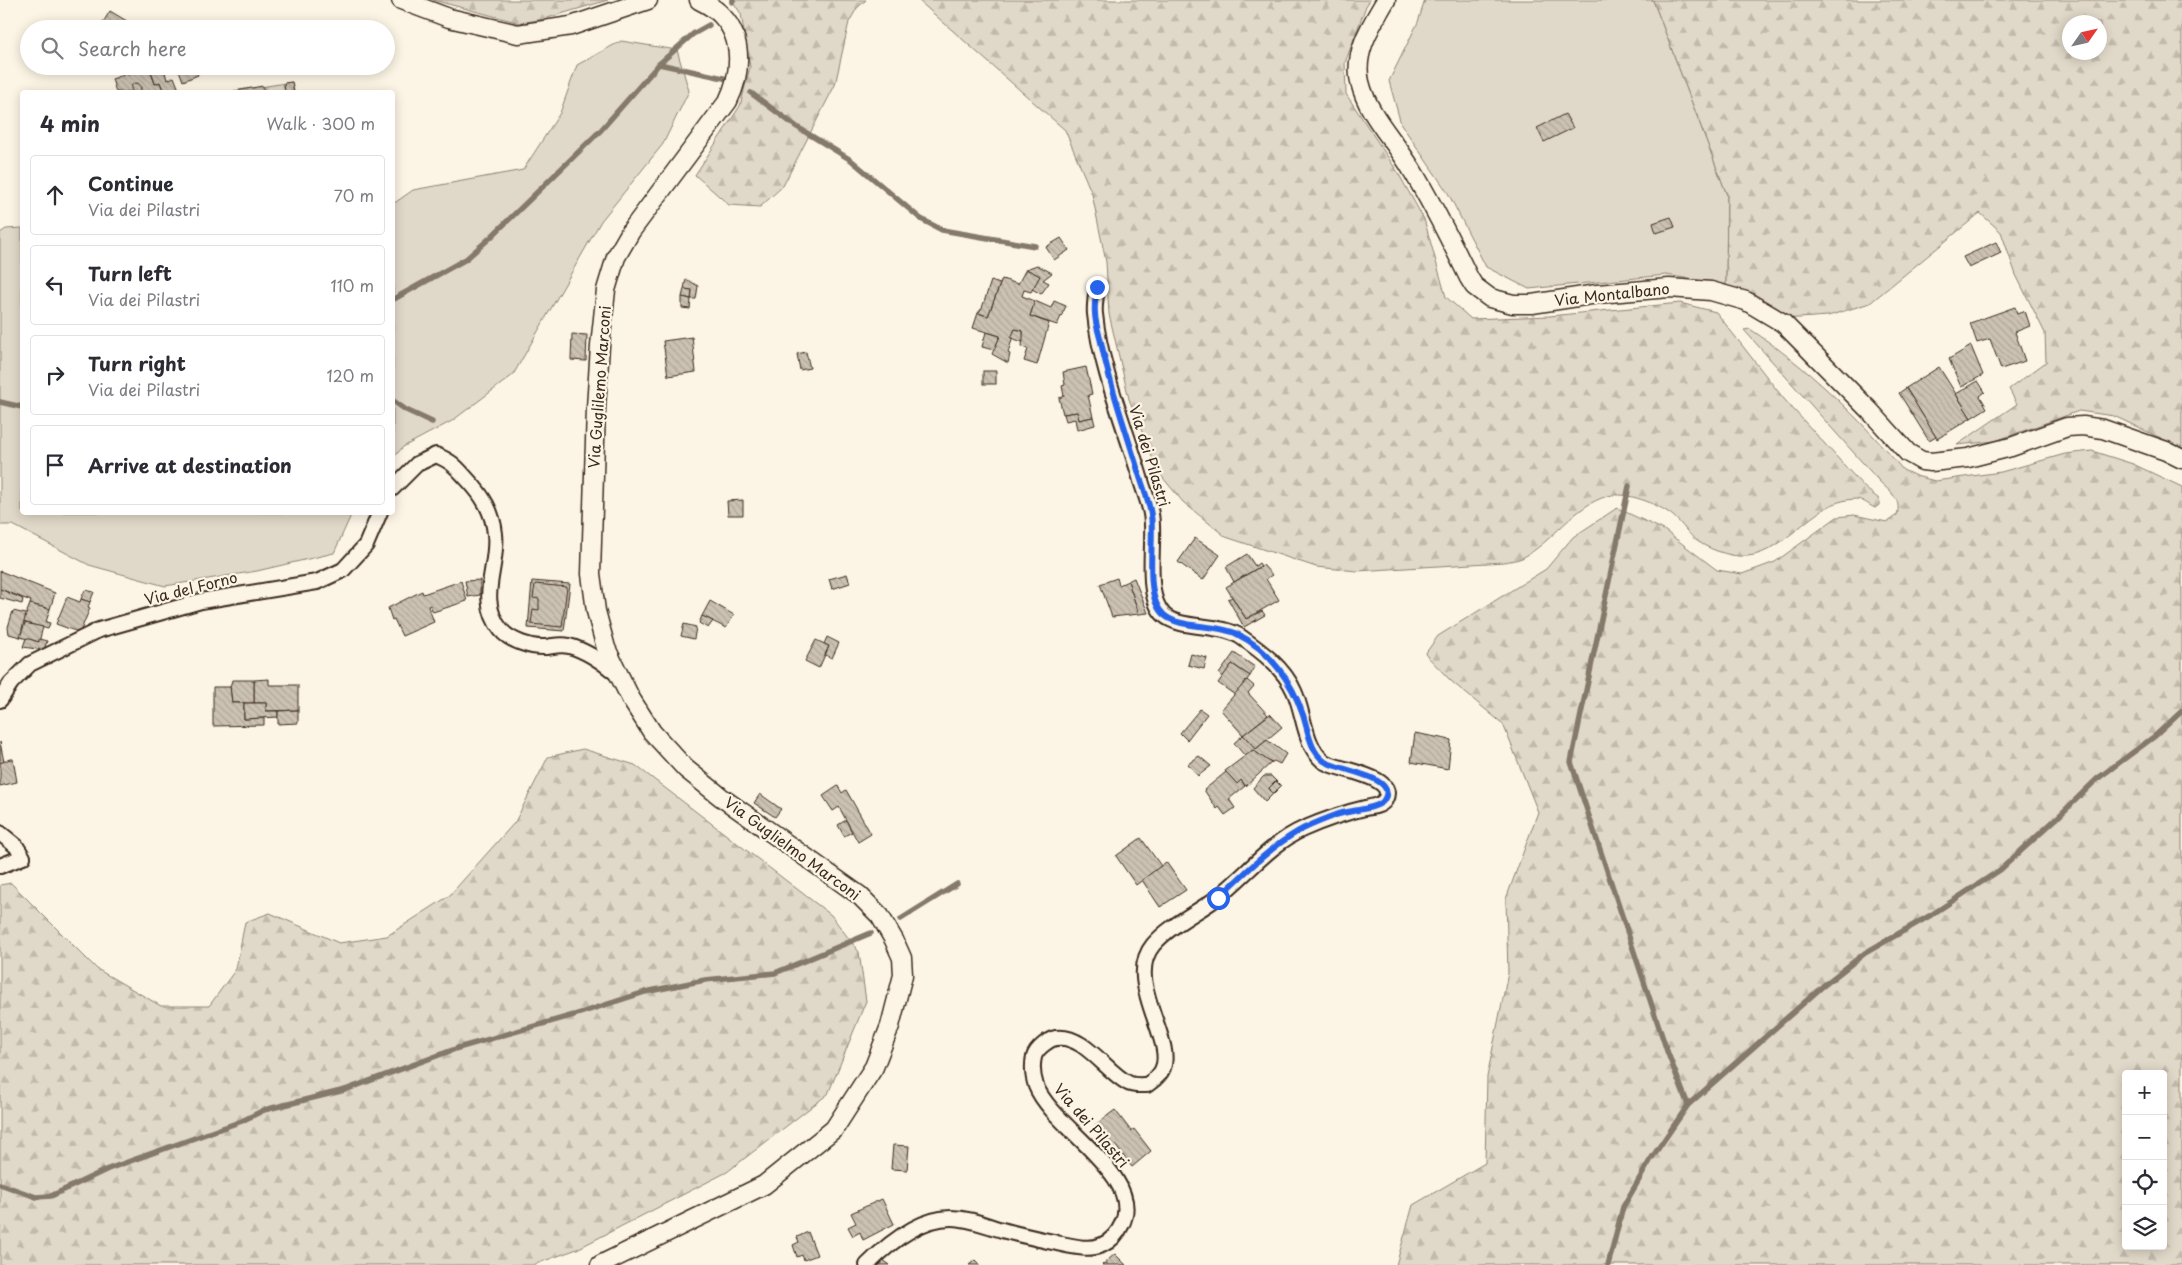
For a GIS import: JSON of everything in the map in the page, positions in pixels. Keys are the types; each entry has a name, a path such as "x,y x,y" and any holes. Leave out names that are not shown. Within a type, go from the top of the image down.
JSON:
{"street":[{"path":"401,0 449,18 518,34 571,26 648,0"},
{"name":"Via Guglilemo Marconi","path":"644,719 606,648 596,611 591,574 596,408 600,346 606,290 616,257 651,203 728,101 736,86 738,50 732,32 722,16 699,0"},
{"name":"Via Montalbano","path":"1386,0 1364,39 1360,60 1360,80 1376,119 1412,169 1469,278 1474,286 1490,298 1512,304 1532,304 1597,294 1669,288 1711,291 1746,300 1783,323 1908,453 1922,461 1931,462 1968,458 2011,447 2067,427 2083,426 2103,429 2166,451 2182,459"},
{"name":"Via dei Pilastri","path":"867,1265 903,1235 926,1223 950,1218 976,1221 1001,1230 1076,1248 1100,1246 1110,1241 1119,1231 1125,1219 1125,1205 1121,1186 1048,1105 1036,1087 1032,1069 1035,1054 1044,1045 1056,1038 1072,1039 1129,1084 1147,1086 1162,1070 1166,1059 1145,990 1145,957 1152,946 1166,932 1218,898 1280,844 1298,831 1341,813 1379,805 1384,800 1386,792 1384,785 1373,778 1337,768 1323,761 1311,742 1293,689 1280,670 1260,650 1237,634 1190,623 1174,622 1161,612 1155,601 1152,573 1151,514 1107,372 1095,313 1097,287"},
{"path":"395,486 418,464 436,455 451,461 476,488 488,506 495,535 490,587 491,614 502,632 527,645 545,647 569,646 598,659 619,675"},
{"name":"Via del Forno","path":"0,700 12,683 30,664 99,630 201,601 317,582 343,570 366,544 379,515"},
{"name":"Via Guglielmo Marconi","path":"600,1265 764,1185 834,1129 874,1067 890,1026 903,976 902,958 894,940 880,916 859,895 721,797 686,769 652,732 644,719"},
{"path":"0,833 16,846 23,857 0,866"}],"green space":[{"path":"433,0 608,0 544,19 520,23"},
{"path":"732,0 866,0 857,8 849,22 835,85 783,186 760,207 729,205 695,175 740,106 750,67 741,14"},
{"path":"918,0 1370,0 1366,6 1345,63 1346,94 1397,171 1424,219 1446,297 1471,319 1550,316 1680,303 1716,312 1784,399 1865,488 1879,499 1879,505 1875,508 1858,499 1839,502 1824,509 1769,549 1754,555 1738,556 1729,555 1706,546 1690,535 1672,515 1659,507 1624,495 1608,496 1585,507 1533,551 1522,558 1504,562 1357,571 1316,567 1226,537 1183,502 1158,472 1129,399 1109,314 1106,262 1092,194 1065,130"},
{"path":"1425,0 1653,0 1727,195 1726,285 1666,275 1529,289 1486,267 1448,193 1401,124 1389,81 1418,22"},
{"path":"1653,0 2182,0 2182,448 2114,416 2079,411 1995,441 1957,445 2017,404 2009,389 2046,362 2045,333 2016,275 2001,232 1980,213 1870,303 1828,316 1784,319 1726,285 1727,195"},
{"path":"621,41 677,50 689,91 663,144 601,221 513,375 452,421 403,447 395,456 395,203 413,190 523,170 560,113 577,65"},
{"path":"292,82 294,90 242,90"},
{"path":"20,228 20,515 351,515 334,553 257,571 165,586 89,565 13,525 0,525 0,233 6,229"},
{"path":"1750,329 1812,376 1869,431 1903,470 1916,476 1935,481 2001,472 2065,454 2092,451 2133,464 2182,487 2182,1265 1396,1265 1413,1205 1485,1163 1487,1077 1508,973 1506,899 1538,812 1503,724 1451,681 1425,654 1438,636 1546,569 1573,537 1617,508 1664,530 1717,570 1742,574 1775,562 1837,517 1854,515 1887,522 1897,515 1898,504 1891,492 1744,330"},
{"path":"583,749 635,765 831,915 859,952 866,1001 828,1094 727,1172 577,1249 533,1265 0,1265 0,885 11,883 97,969 161,1006 209,1006 236,969 245,922 270,913 339,943 387,936 449,896 515,822 548,757"}],"building":[{"path":"110,11 125,20 104,20"},
{"path":"124,75 152,75 155,84 160,82 163,90 115,90 112,79"},
{"path":"152,75 166,75 167,80 174,77 179,90 163,90 160,82 155,84"},
{"path":"181,75 198,75 183,81"},
{"path":"292,82 294,90 285,90 284,83"},
{"path":"134,83 138,83 141,86 141,90 131,90 131,86"},
{"path":"263,86 264,90 240,90"},
{"path":"1565,114 1573,128 1544,142 1537,128"},
{"path":"1671,217 1675,227 1656,233 1653,223"},
{"path":"1061,238 1069,250 1054,260 1046,247"},
{"path":"1996,242 2001,253 1969,268 1963,257"},
{"path":"1037,265 1052,273 1043,280 1049,283 1041,294 1032,289 1040,276 1026,269"},
{"path":"1026,269 1040,276 1031,292 1024,290 1022,296 1035,301 1030,316 1049,323 1037,365 1024,361 1028,349 1022,347 1023,331 1015,329 1008,353 1010,354 1008,363 992,354 1000,336 973,328 978,313 988,316 1002,279 1018,284"},
{"path":"686,279 698,286 696,299 691,299 692,290 684,289"},
{"path":"991,281 1000,284 988,316 978,313 982,308"},
{"path":"684,289 692,290 691,299 682,297"},
{"path":"682,297 691,299 690,309 682,308"},
{"path":"1035,301 1051,308 1054,301 1066,306 1057,325 1030,316"},
{"path":"2015,307 2017,314 2025,311 2030,326 2015,332 2025,361 2001,369 1990,339 1977,343 1970,323"},
{"path":"1015,329 1023,331 1023,342 1011,338"},
{"path":"986,332 1000,336 994,350 982,347"},
{"path":"572,334 587,335 586,361 571,360"},
{"path":"692,337 696,372 668,376 663,341"},
{"path":"1971,346 1983,375 1961,387 1949,359"},
{"path":"806,352 810,368 800,370 797,354"},
{"path":"1086,367 1092,394 1088,395 1093,417 1079,420 1077,412 1063,414 1059,398 1064,396 1062,386 1065,385 1063,372"},
{"path":"1939,367 1971,418 1937,439 1906,388"},
{"path":"983,371 996,371 996,384 983,384"},
{"path":"1978,381 1985,392 1980,396 1987,408 1971,418 1956,394"},
{"path":"1906,388 1936,437 1929,441 1899,393"},
{"path":"1077,412 1079,420 1093,417 1095,425 1077,430 1075,419 1066,421 1064,414"},
{"path":"743,500 743,515 728,515 727,501"},
{"path":"1195,538 1220,555 1203,580 1178,562"},
{"path":"1247,554 1255,566 1259,563 1261,566 1234,582 1226,567"},
{"path":"1263,565 1272,575 1266,579 1279,600 1246,619 1226,587"},
{"path":"0,571 55,593 50,609 30,604 31,601 0,589"},
{"path":"847,574 850,583 832,589 829,579"},
{"path":"1117,578 1119,585 1128,581 1139,614 1112,617 1100,584"},
{"path":"1134,578 1148,613 1139,614 1128,581"},
{"path":"480,580 480,595 468,597 465,581"},
{"path":"461,581 467,601 433,612 430,605 428,606 434,622 402,636 394,619 392,620 388,608 422,591 423,594"},
{"path":"532,581 570,584 564,631 528,628"},
{"path":"535,584 567,587 562,627 531,624 533,609 539,610 539,599 533,598"},
{"path":"0,589 23,599 22,604 0,598"},
{"path":"85,590 94,592 90,602 81,599"},
{"path":"67,597 80,602 81,599 90,602 88,607 90,608 81,630 78,632 56,624"},
{"path":"1232,597 1246,619 1262,611 1265,615 1244,627 1228,599"},
{"path":"710,601 734,615 726,628 702,616"},
{"path":"30,604 50,609 46,622 50,623 48,629 23,622"},
{"path":"13,611 26,614 20,637 9,634 8,627"},
{"path":"702,616 713,621 708,628 699,623"},
{"path":"25,623 43,627 39,642 20,637"},
{"path":"684,624 696,627 694,639 681,636"},
{"path":"827,637 839,643 832,658 825,655 829,646 824,644"},
{"path":"26,638 39,642 39,639 47,641 44,650 23,647"},
{"path":"816,640 829,646 819,668 805,661"},
{"path":"1234,653 1255,667 1250,676 1232,664 1223,677 1219,674"},
{"path":"1191,654 1207,658 1204,669 1188,665"},
{"path":"1232,664 1250,676 1235,695 1218,683"},
{"path":"269,679 269,685 298,685 298,710 266,711 266,703 254,703 254,680"},
{"path":"232,680 254,680 254,703 232,703 230,687"},
{"path":"1247,680 1254,686 1248,693 1268,715 1243,735 1221,710"},
{"path":"213,687 230,687 232,703 244,703 244,719 264,718 264,725 213,726"},
{"path":"244,703 266,703 266,711 278,711 278,717 244,719"},
{"path":"1200,709 1207,714 1187,740 1180,733"},
{"path":"298,710 298,723 278,724 278,711"},
{"path":"1270,714 1282,727 1256,749 1243,735"},
{"path":"1415,733 1451,740 1448,769 1411,762"},
{"path":"1243,735 1256,749 1267,740 1286,754 1280,764 1274,761 1271,763 1253,750 1245,756 1234,743"},
{"path":"0,742 4,762 0,763"},
{"path":"1253,750 1271,763 1246,786 1241,780 1237,784 1225,771"},
{"path":"1199,756 1211,766 1198,776 1188,764"},
{"path":"13,759 17,782 0,786 0,763"},
{"path":"1226,772 1237,784 1241,780 1245,786 1229,799 1235,808 1225,815 1219,807 1217,809 1204,790"},
{"path":"1264,776 1271,776 1276,781 1269,788 1273,794 1265,802 1253,788"},
{"path":"1276,781 1281,786 1273,794 1269,788"},
{"path":"838,786 842,793 846,790 871,834 858,842 839,807 833,811 823,796"},
{"path":"760,794 781,809 775,817 754,803"},
{"path":"846,820 852,832 844,836 838,825"},
{"path":"1141,838 1161,866 1136,885 1116,856"},
{"path":"1166,862 1186,890 1160,907 1142,880"},
{"path":"1115,1110 1131,1131 1134,1129 1151,1151 1132,1167 1115,1145 1113,1147 1095,1125"},
{"path":"893,1145 909,1146 907,1170 891,1169"},
{"path":"882,1199 894,1224 863,1240 860,1232 853,1236 848,1227 856,1223 851,1213"},
{"path":"808,1232 817,1255 804,1260 802,1255 797,1257 793,1245 799,1242 797,1237"},
{"path":"1115,1254 1126,1265 1102,1265"},
{"path":"883,1260 890,1265 878,1265"},
{"path":"975,1260 980,1265 969,1265"}],"waterway":[{"path":"395,298 466,259 601,130 659,64 693,34 709,25"},
{"path":"659,64 728,79"},
{"path":"751,93 797,127 851,160 921,219 942,230 1035,246"},
{"path":"0,402 20,407"},
{"path":"395,402 406,410 432,422"},
{"path":"1629,486 1571,762 1667,1051 1688,1105"},
{"path":"1608,1265 1623,1207 1651,1159 1688,1105 1823,986 1865,953 1931,915 2000,870 2097,779 2155,736 2182,711"},
{"path":"901,919 957,884"},
{"path":"0,1184 36,1197 51,1196 108,1169 242,1121 264,1110 345,1090 458,1048 574,1015 645,992 705,980 775,973 871,933"}],"route":[{"path":"1097,287 1095,313 1107,372 1151,514 1151,564 1155,601 1161,612 1174,622 1190,623 1237,634 1260,650 1280,670 1293,689 1304,717 1308,735 1314,749 1323,761 1337,768 1373,778 1384,785 1386,792 1384,800 1379,805 1341,813 1298,831 1280,844 1218,898"}]}
